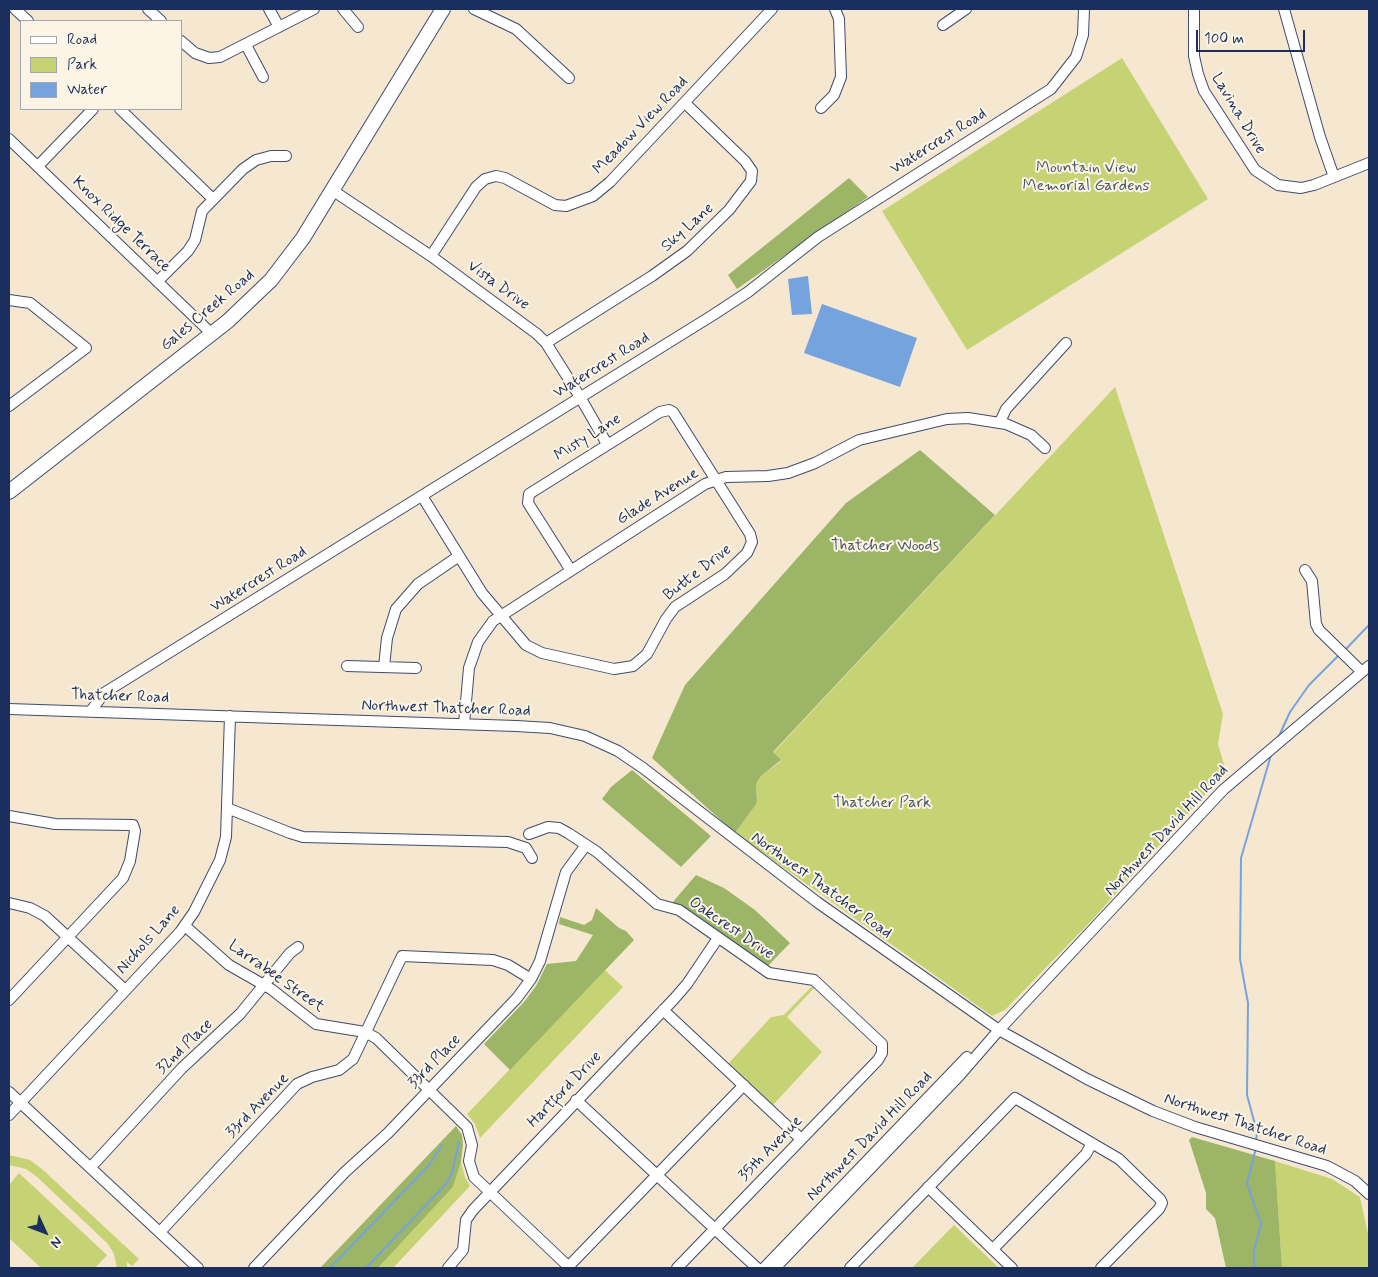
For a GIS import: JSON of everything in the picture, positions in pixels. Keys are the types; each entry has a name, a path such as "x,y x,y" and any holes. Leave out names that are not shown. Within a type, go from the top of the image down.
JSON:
{"main road":[{"name":"Gales Creek Road","path":"9,492 211,334 271,280 303,238 443,9"}],"street":[{"path":"15,9 27,20"},
{"path":"148,9 160,20"},
{"path":"269,9 279,27"},
{"path":"182,42 196,53 208,58 220,57 314,9"},
{"path":"343,9 358,27"},
{"path":"474,9 516,29 569,78"},
{"name":"Meadow View Road","path":"431,256 476,187 485,179 496,176 505,178 555,205 566,206 594,196 610,182 772,9"},
{"path":"821,108 834,95 841,77 839,19 835,9"},
{"path":"943,24 966,9"},
{"name":"Watercrest Road","path":"91,711 104,693 748,292 818,237 1051,89 1076,57 1082,35 1084,9"},
{"name":"Lavina Drive","path":"1194,9 1194,56 1204,91 1249,164 1270,181 1290,187 1307,187 1369,163"},
{"path":"1284,9 1320,137 1334,177"},
{"path":"246,45 263,77"},
{"name":"Sky Lane","path":"546,343 674,261 707,233 729,210 751,181 752,171 745,161 685,102"},
{"path":"38,166 92,110"},
{"path":"121,110 214,199"},
{"name":"Knox Ridge Terrace","path":"9,138 211,334"},
{"path":"158,281 188,251 195,240 202,211 249,164 271,156 286,156"},
{"name":"Vista Drive","path":"332,190 431,256 500,306 546,343 607,444"},
{"path":"9,300 30,303 86,348 9,406"},
{"path":"1000,422 1006,409 1066,343"},
{"name":"Misty Lane","path":"570,570 528,503 527,497 536,488 660,412 669,410 676,416 716,479"},
{"name":"Glade Avenue","path":"464,724 468,668 487,628 500,614 705,484 716,479 788,473 815,463 859,440 947,419 968,418 1000,422 1028,433 1045,448"},
{"name":"Butte Drive","path":"422,496 482,593 526,645 542,653 614,669 633,666 647,654 666,619 675,607 725,574 750,548 752,542 750,534 716,479"},
{"path":"384,667 386,638 396,609 418,584 459,556"},
{"path":"1305,570 1312,581 1316,624 1319,630 1365,669"},
{"path":"347,666 416,668"},
{"name":"Northwest David Hill Road","path":"775,1268 959,1076 999,1030 1223,790 1365,669"},
{"name":"Thatcher Road","path":"9,709 230,716"},
{"name":"Northwest Thatcher Road","path":"230,716 532,727 562,730 590,738 618,751 643,768 816,902 999,1030 1130,1100 1174,1119 1336,1170 1354,1181 1369,1194"},
{"name":"Nichols Lane","path":"9,1115 185,926 194,912 223,853 226,837 230,716"},
{"path":"227,808 290,834 304,837 516,843 526,848 532,858"},
{"path":"9,816 55,824 134,825 130,861 126,873 9,1000"},
{"name":"Oakcrest Drive","path":"529,834 548,827 559,828 586,845 657,904 679,910 772,974 814,980 879,1040 883,1049"},
{"name":"33rd Place","path":"254,1268 345,1172 388,1133 517,998 531,979 542,954 564,876 586,845"},
{"path":"9,903 38,911 68,936 125,990"},
{"name":"Larrabee Street","path":"185,926 229,965 264,986 316,1024 365,1032 376,1038 467,1127 472,1145 469,1160 472,1171 489,1192 569,1268"},
{"name":"Hartford Drive","path":"448,1268 463,1250 465,1225 469,1216 489,1192 687,984 718,938"},
{"name":"32nd Place","path":"91,1167 182,1068 240,1014 290,953 298,947"},
{"name":"33rd Avenue","path":"160,1232 298,1084 312,1076 330,1074 353,1059 402,956 493,960 503,963 531,979"},
{"path":"663,1010 802,1139"},
{"name":"Northwest David Hill Road","path":"764,1268 990,1033 999,1030"},
{"name":"35th Avenue","path":"678,1268 878,1060 883,1049"},
{"path":"569,1268 744,1085"},
{"path":"9,1092 198,1268"},
{"path":"850,1268 1015,1098 1127,1165 1158,1195 1162,1203 1101,1268"},
{"path":"576,1100 756,1268"},
{"path":"993,1249 1086,1154 1092,1143"},
{"path":"928,1187 1012,1268"}],"green space":[{"name":"Mountain View Memorial Gardens","path":"1122,58 1208,199 967,350 882,211"},
{"path":"849,178 868,197 737,289 728,275"},
{"name":"Thatcher Park","path":"1115,387 1223,714 1218,744 1226,771 1093,919 1005,1010 992,1016 735,833 757,803 756,784 761,776 781,761 773,753"},
{"name":"Thatcher Woods","path":"920,450 995,515 773,752 781,760 761,776 756,784 757,803 735,833 652,758 685,685 846,503"},
{"path":"632,770 711,836 681,867 602,799 611,787"},
{"path":"696,875 724,888 755,910 790,943 767,967 690,911 672,903"},
{"path":"596,908 619,928 626,931 634,940 510,1070 484,1044 524,1002 536,986 547,964 576,961 593,935 559,924 560,917 584,925 592,920"},
{"path":"605,970 623,987 480,1138 475,1124 467,1114"},
{"path":"813,985 815,987 787,1017 822,1052 773,1105 728,1064 771,1017 784,1015"},
{"path":"456,1126 462,1135 463,1145 461,1162 453,1187 378,1268 320,1268"},
{"path":"1192,1137 1275,1161 1282,1268 1226,1268 1215,1218 1206,1209 1206,1193 1189,1140"},
{"path":"9,1155 30,1160 42,1169 139,1259 132,1266 127,1262 127,1268 117,1268 114,1254 108,1244 36,1176 26,1169 9,1165"},
{"path":"1275,1161 1332,1179 1360,1197 1369,1238 1369,1268 1282,1268"},
{"path":"461,1162 465,1177 470,1186 393,1268 378,1268 453,1187"},
{"path":"19,1173 107,1255 95,1268 41,1268 9,1238 9,1185"},
{"path":"954,1225 999,1268 912,1268"}],"water":[{"path":"808,276 812,314 792,315 788,279"},
{"path":"822,304 917,338 900,387 804,353"}],"waterway":[{"path":"1345,650 1369,625"},
{"path":"1279,736 1290,712 1309,685 1339,655"},
{"path":"1256,1141 1257,1132 1247,1095 1248,1003 1240,959 1241,858 1271,755"},
{"path":"366,1268 446,1184 452,1173 459,1142"},
{"path":"330,1268 429,1165 442,1145"},
{"path":"1254,1268 1254,1251 1261,1224 1247,1183 1256,1148"}]}
